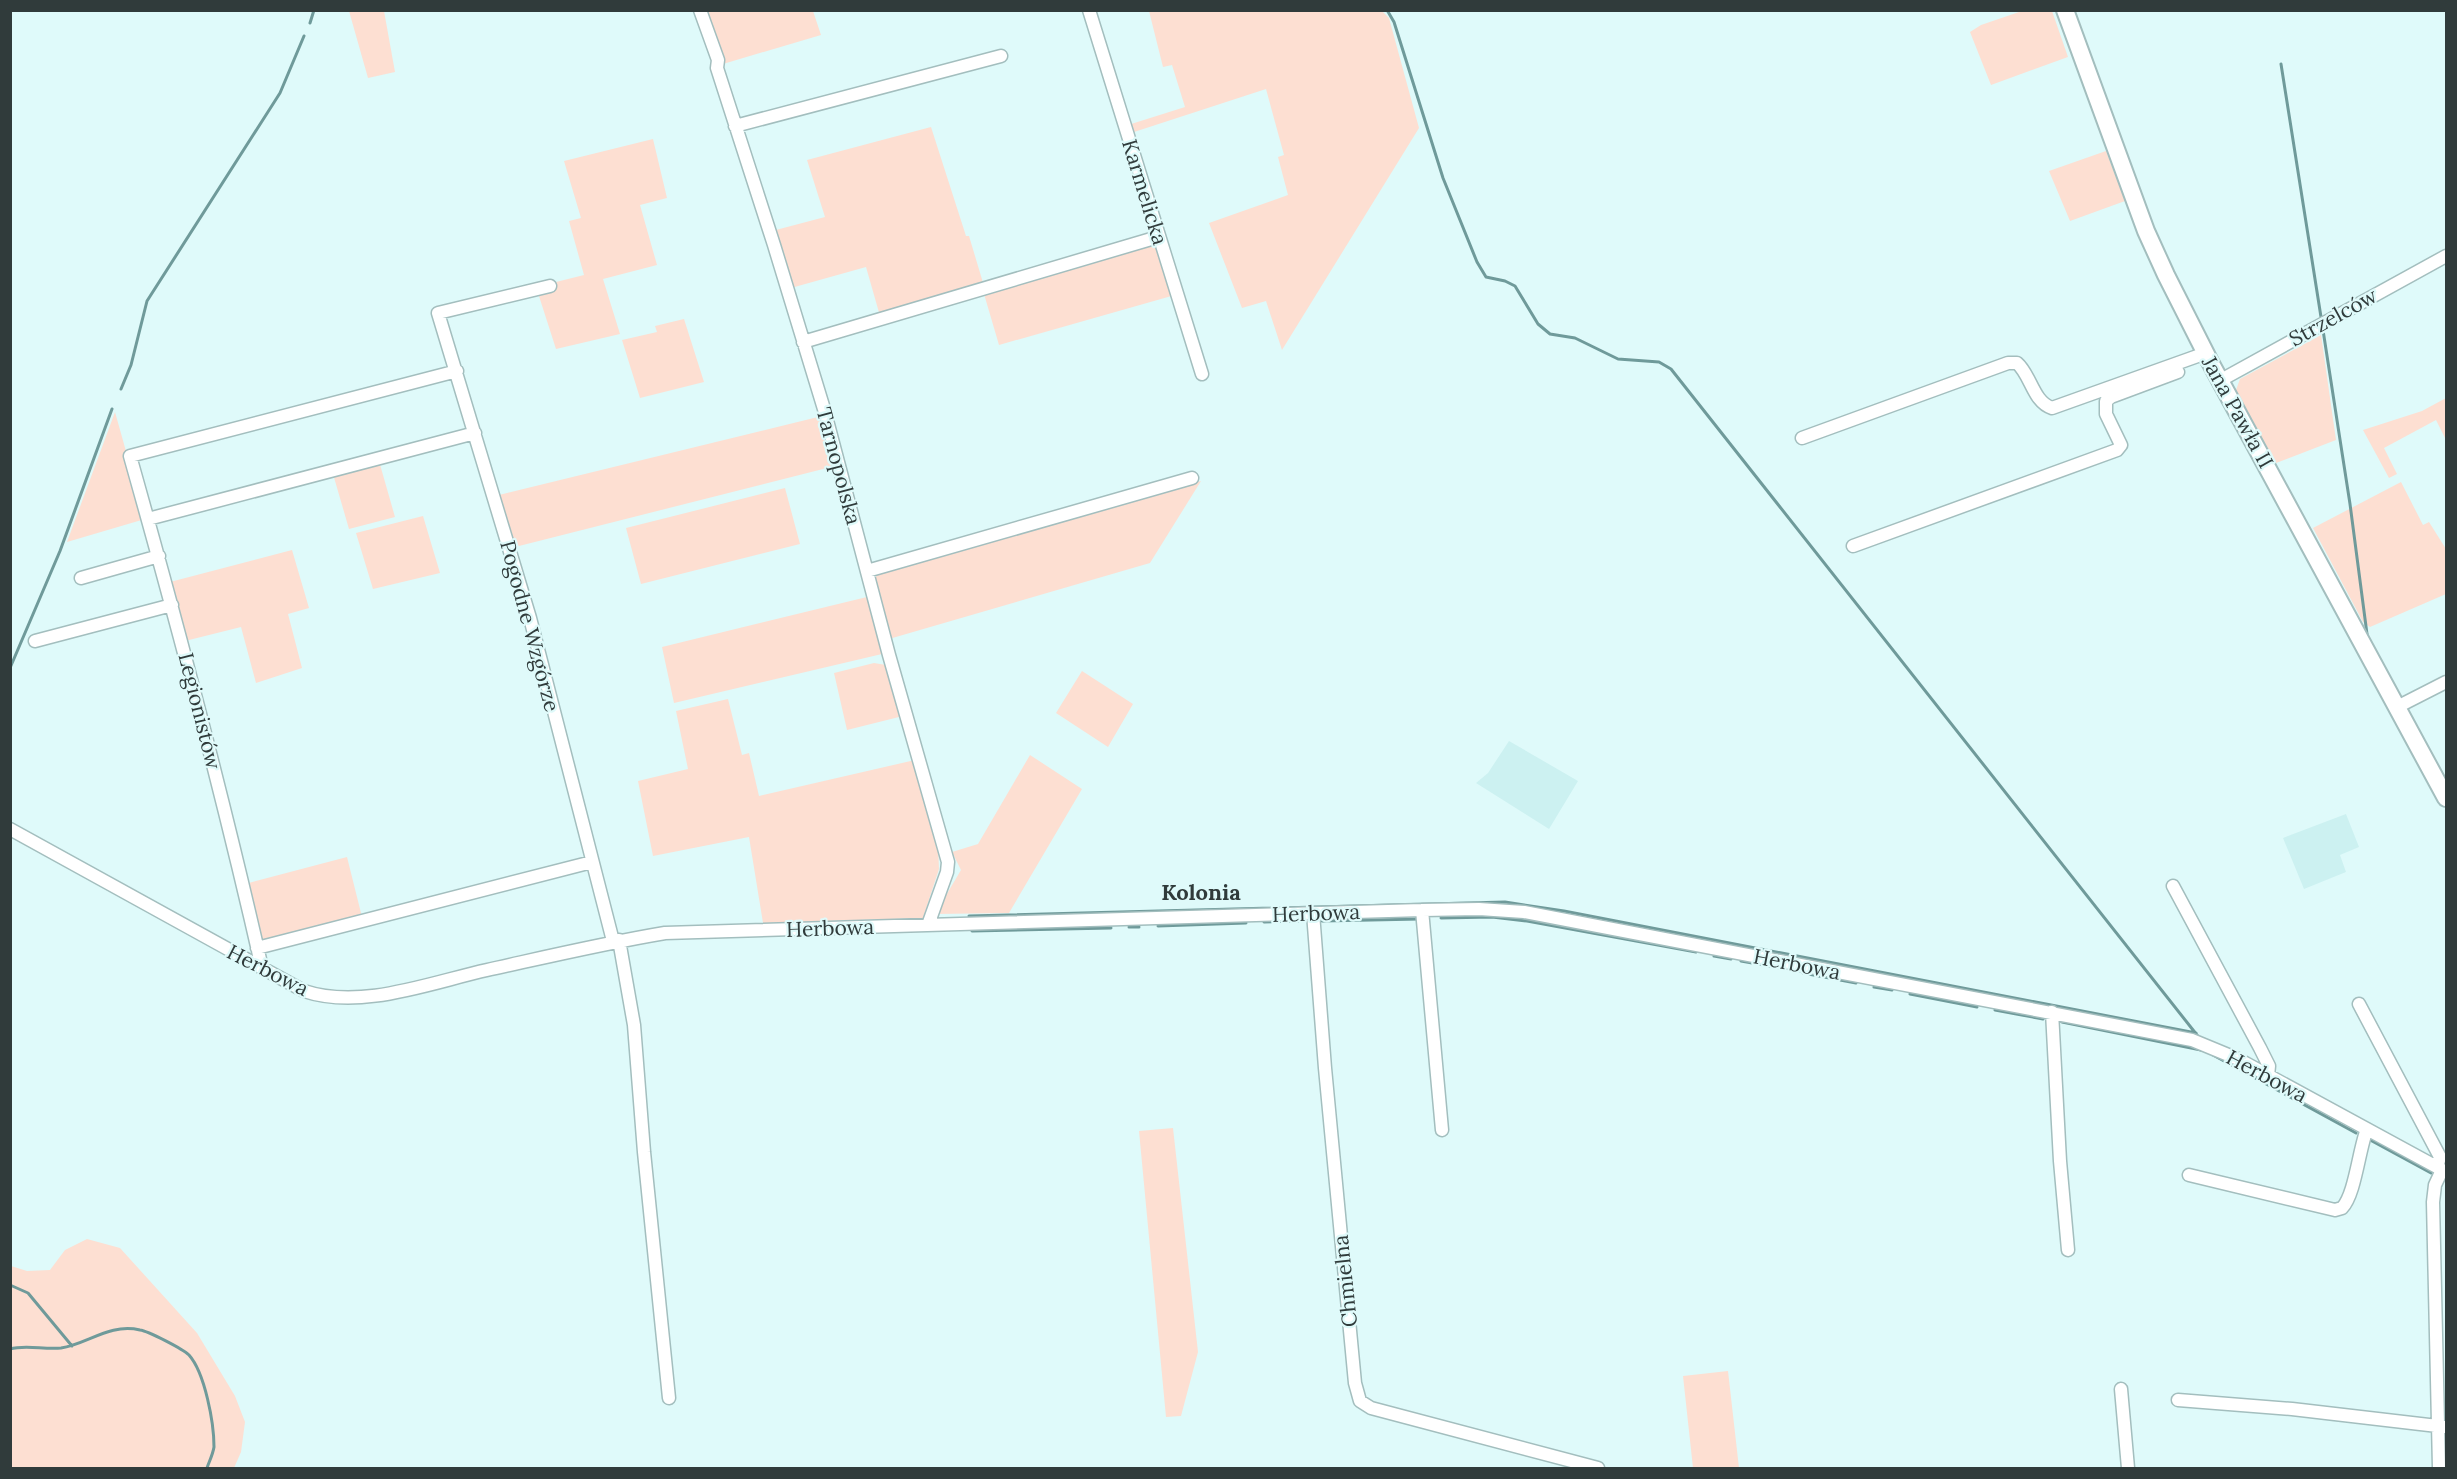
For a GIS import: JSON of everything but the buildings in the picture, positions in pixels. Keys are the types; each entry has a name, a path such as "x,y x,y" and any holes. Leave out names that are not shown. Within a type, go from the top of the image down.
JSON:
{"street":[{"name":"Tarnopolska","path":"700,10 718,60 717,68 803,342 948,862 947,872 928,925"},
{"name":"Karmelicka","path":"1089,10 1202,374"},
{"name":"Jana Pawła II","path":"2065,10 2146,231 2207,357 2446,798"},
{"path":"735,126 1001,56"},
{"path":"803,342 1158,237"},
{"name":"Strzelców","path":"2221,380 2446,256"},
{"name":"Pogodne Wzgórze","path":"550,286 438,313 530,618 592,862 616,941 634,1025 644,1152 669,1398"},
{"path":"1802,438 2008,363 2017,363 2023,368 2041,402 2052,408 2207,357"},
{"path":"1853,546 2117,450 2121,445 2106,414 2106,401 2207,357"},
{"name":"Legionistów","path":"262,968 210,748 130,456 457,371"},
{"path":"148,519 475,433"},
{"path":"867,571 1192,478"},
{"path":"81,578 159,556"},
{"path":"35,641 172,605"},
{"path":"2397,707 2446,682"},
{"name":"Herbowa","path":"10,829 304,991 339,999 360,998 616,941 673,932 1422,910 1485,909 1524,912 2192,1040 2211,1046 2442,1170"},
{"path":"257,948 592,862"},
{"path":"2173,886 2260,1048 2269,1066 2268,1076"},
{"path":"1422,910 1442,1130"},
{"name":"Chmielna","path":"1313,913 1326,1080 1355,1383 1360,1401 1371,1408 1554,1463 1596,1468"},
{"path":"2360,1004 2440,1157 2442,1170 2435,1185 2433,1202 2442,1373 2439,1468"},
{"path":"2052,1012 2060,1161 2068,1250"},
{"path":"2189,1175 2335,1210 2342,1208 2349,1196 2367,1129"},
{"path":"2121,1389 2128,1468"},
{"path":"2178,1400 2292,1409 2442,1427"}],"shaded area":[{"path":"1381,10 1389,18 1419,128 1282,350 1266,301 1242,308 1209,223 1288,195 1278,157 1284,155 1266,89 1131,133 1128,125 1185,107 1172,65 1163,67 1149,11"},
{"path":"349,11 384,11 395,72 368,78"},
{"path":"704,11 813,11 821,35 723,64"},
{"path":"2022,11 2052,11 2068,57 1991,85 1970,32 1981,25"},
{"path":"931,127 984,286 880,316 866,267 791,288 772,231 825,217 807,160"},
{"path":"653,139 667,198 640,205 657,265 603,279 620,334 556,349 538,293 552,283 584,275 569,221 581,218 564,161"},
{"path":"2106,151 2125,201 2070,221 2049,171"},
{"path":"1151,245 1162,252 1175,295 999,345 984,294"},
{"path":"684,319 704,382 640,398 622,340 657,332 655,326"},
{"path":"2321,335 2336,440 2276,463 2236,390 2240,379"},
{"path":"2446,398 2446,440 2436,420 2384,448 2397,474 2389,478 2363,430 2422,411"},
{"path":"115,412 145,519 67,542"},
{"path":"822,416 835,460 831,467 519,546 512,542 499,495"},
{"path":"379,461 395,517 349,529 333,474"},
{"path":"1201,481 1150,563 889,639 874,581 877,574"},
{"path":"2401,482 2423,525 2429,522 2446,549 2446,594 2370,627 2363,622 2313,528"},
{"path":"785,488 800,544 641,584 626,528"},
{"path":"423,516 440,573 373,589 356,533"},
{"path":"292,550 309,608 288,614 302,668 256,683 241,627 185,641 170,582"},
{"path":"871,596 886,649 882,654 674,703 662,647"},
{"path":"874,663 886,665 903,716 847,730 834,673"},
{"path":"1082,671 1133,704 1108,747 1056,713"},
{"path":"728,699 742,755 749,753 759,796 915,760 938,846 939,869 923,918 763,923 749,837 653,856 638,781 688,769 676,711"},
{"path":"1509,741 1578,781 1549,829 1476,783 1488,773"},
{"path":"1030,755 1082,789 1009,913 935,914 961,870 952,852 978,844"},
{"path":"2346,814 2359,847 2340,855 2346,872 2304,889 2283,838"},
{"path":"347,857 362,917 260,944 245,884"},
{"path":"1173,1128 1198,1352 1181,1416 1166,1417 1139,1131"},
{"path":"87,1239 120,1248 197,1333 235,1396 245,1422 241,1452 234,1468 11,1468 11,1266 27,1271 50,1270 65,1250"},
{"path":"1728,1371 1739,1468 1693,1468 1683,1376"}],"waterway":[{"path":"310,23 314,10"},
{"path":"1387,10 1394,22 1443,178 1477,262 1486,277 1505,281 1515,286 1538,324 1550,334 1575,338 1618,359 1659,362 1671,369 2197,1035"},
{"path":"121,389 131,365 147,301 280,93 304,36"},
{"path":"2281,64 2321,317"},
{"path":"2323,330 2367,634"},
{"path":"10,668 60,551 112,409"},
{"path":"969,916 1505,902 1564,911 2196,1033"},
{"path":"1441,918 1492,917 1527,921 1696,952"},
{"path":"1322,921 1420,919"},
{"path":"1264,922 1304,921"},
{"path":"1158,926 1246,923"},
{"path":"1129,927 1139,927"},
{"path":"972,931 1111,928"},
{"path":"1714,956 1731,959"},
{"path":"1741,961 1785,969"},
{"path":"1803,973 1856,983"},
{"path":"1874,987 1892,990"},
{"path":"1910,994 1977,1007"},
{"path":"1995,1010 2043,1019"},
{"path":"2062,1022 2201,1050"},
{"path":"2213,1055 2356,1133"},
{"path":"2372,1141 2431,1173"},
{"path":"10,1285 28,1293 72,1346"},
{"path":"10,1349 61,1348 118,1329 150,1333 180,1349 195,1363 208,1399 214,1447 207,1468"}],"district":[{"name":"Kolonia","path":"1201,892"}]}
